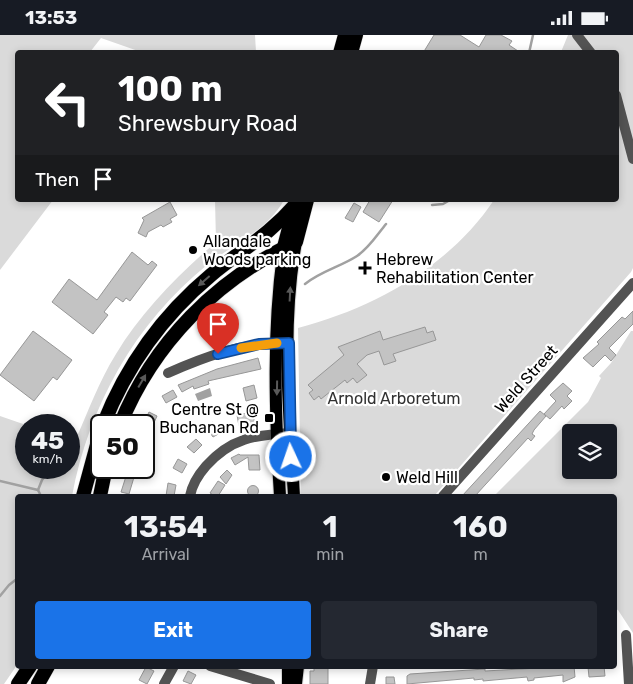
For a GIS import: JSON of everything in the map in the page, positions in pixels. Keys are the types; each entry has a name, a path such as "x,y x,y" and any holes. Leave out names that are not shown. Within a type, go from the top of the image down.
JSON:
{"highway":[{"path":"341,50 345,35"},
{"path":"352,50 356,35"},
{"path":"126,414 148,371 187,320 235,277 290,245 299,202"},
{"path":"109,414 135,363 171,314 211,275 270,232 299,202"},
{"path":"84,494 90,470"},
{"path":"100,494 104,479"},
{"path":"18,684 28,669"},
{"path":"38,684 46,669"}],"main road":[{"path":"290,245 279,297 294,494"},
{"path":"280,494 277,434 283,343"}],"street":[{"path":"577,35 589,50"},
{"path":"619,106 633,159"},
{"name":"Weld Street","path":"445,494 633,283"},
{"path":"168,373 204,358 231,350 259,344 283,343"},
{"path":"191,494 195,481 203,469 224,448 248,438 290,433"},
{"path":"626,635 629,684"},
{"path":"617,651 626,650"},
{"path":"164,684 172,669"},
{"path":"220,669 270,684"},
{"path":"294,679 302,669"},
{"path":"370,684 372,669"}],"green space":[{"path":"0,35 255,35 256,50 135,50 101,38 92,50 15,50 15,202 51,202 0,270"},
{"name":"Arnold Arboretum","path":"568,35 633,35 633,268 631,272 436,494 301,494 298,328 354,309 408,282 455,245 476,224 492,202 619,202 619,50 562,50"},
{"path":"215,202 283,202 277,211 259,229 217,257 181,288 137,340 119,369 97,414 90,414 90,430 80,463 80,429 104,375 137,323 188,267 216,242"},
{"path":"631,331 633,331 633,633 617,610 617,494 496,494 562,428 562,479 617,479 617,424 566,424 588,402 601,378 599,376 611,363"},
{"path":"0,416 15,421 15,479 76,479 72,494 15,494 15,668 4,684 0,684"}],"shaded area":[{"path":"210,388 212,396 198,401 195,394"}],"building":[{"path":"434,35 460,35 479,47 486,35 501,35 512,41 509,45 516,50 425,50"},
{"path":"170,202 177,215 170,219 172,222 148,232 146,237 138,233 144,220 142,218"},
{"path":"369,202 392,202 379,222 363,212"},
{"path":"354,203 361,207 353,222 345,218"},
{"path":"132,252 148,265 152,261 157,265 130,301 126,298 123,302 116,297 104,312 108,315 93,334 52,302 69,279 97,300"},
{"path":"633,311 633,324 609,348 616,355 611,361 605,355 593,367 583,358 599,344 597,342 622,317 625,319"},
{"path":"425,327 427,333 433,331 436,340 393,354 396,361 384,365 379,351 367,355 357,364 367,375 357,383 353,378 347,383 345,380 321,399 319,396 314,400 309,393 313,390 308,385 344,355 338,347 380,331 383,340"},
{"path":"33,331 72,360 57,380 53,377 34,401 0,375"},
{"path":"258,358 261,369 208,381 209,384 194,389 193,386 182,392 178,385 217,369"},
{"path":"563,383 572,391 567,396 572,401 564,409 562,406 550,419 544,414 556,401 550,395"},
{"path":"254,385 257,398 246,401 243,388"},
{"path":"173,390 177,397 166,403 162,396"},
{"path":"540,411 546,416 534,430 532,434 535,436 531,441 528,438 477,494 464,494"},
{"path":"252,412 255,423 239,426 237,415"},
{"path":"213,422 220,433 213,437 206,427"},
{"path":"196,439 202,445 194,453 187,447"},
{"path":"239,454 259,455 260,470 249,470 248,457 235,465 231,458"},
{"path":"178,459 187,464 182,473 173,468"},
{"path":"227,470 232,475 226,484 220,477"},
{"path":"125,479 133,479 129,494 121,492"},
{"path":"218,481 225,485 219,494 210,493"},
{"path":"168,483 176,485 174,494 166,494"},
{"path":"253,485 258,489 258,494 248,494 247,491"},
{"path":"145,669 154,671 147,684 139,680"},
{"path":"314,669 328,669 328,684 310,684 310,671 314,671"},
{"path":"485,669 485,671 574,669 575,677 563,682 563,675 534,678 534,680 528,681 527,677 483,681 483,679 474,680 474,678 407,684 407,676 410,674"},
{"path":"588,669 604,669 605,676 589,677"},
{"path":"188,671 196,675 191,684 183,681"},
{"path":"386,677 394,677 395,684 386,684"}],"waterway":[{"path":"530,50 533,35"},
{"path":"432,205 446,202"},
{"path":"305,284 357,256 369,245 386,224"},
{"path":"38,490 43,479"},
{"path":"0,481 38,490"},
{"path":"38,490 40,494"},
{"path":"0,596 15,580"}],"slow traffic":[{"path":"241,348 277,343"}],"place":[{"name":"Allandale Woods parking","path":"193,250"},
{"name":"Hebrew Rehabilitation Center","path":"365,268"},
{"name":"Centre St @ Buchanan Rd","path":"269,418"},
{"name":"Weld Hill","path":"386,477"}],"route":[{"path":"218,354 259,344 289,343 288,394 291,457"}]}
